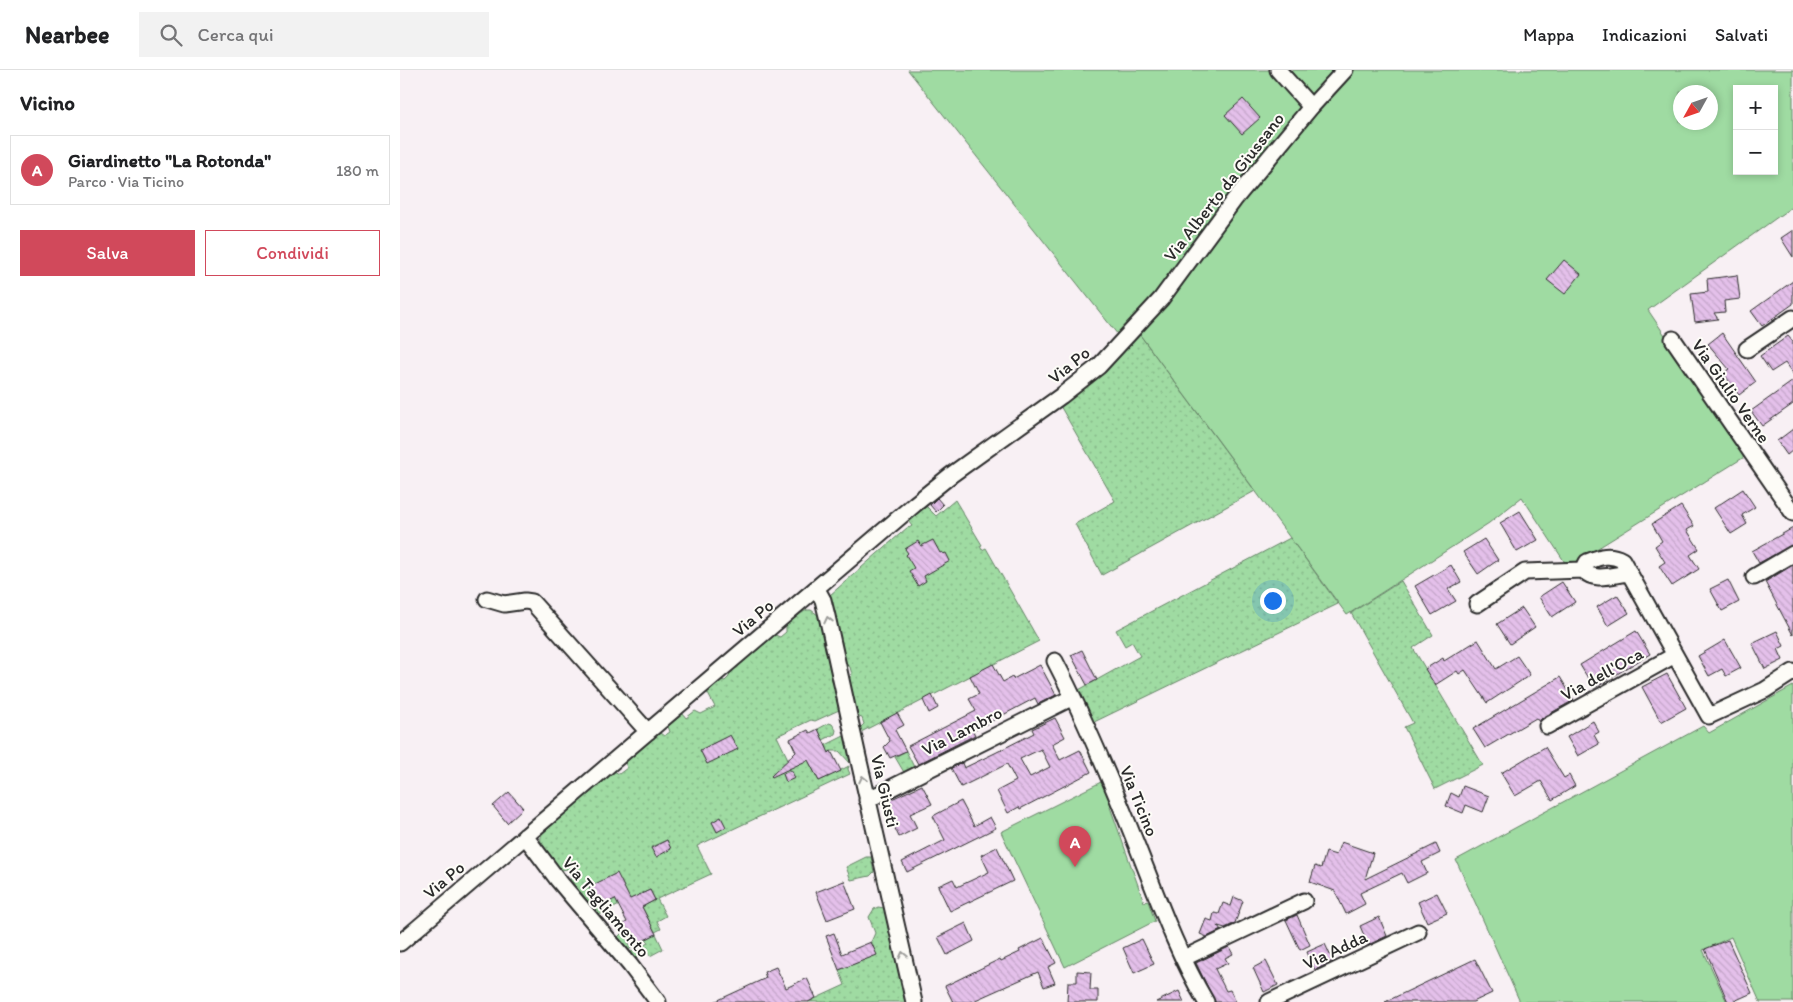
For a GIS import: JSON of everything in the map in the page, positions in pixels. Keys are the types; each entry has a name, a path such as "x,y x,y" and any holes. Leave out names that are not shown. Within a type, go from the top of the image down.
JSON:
{"street":[{"path":"1278,70 1311,107"},
{"name":"Via Alberto da Giussano","path":"1135,329 1162,299 1234,200 1311,107 1345,70"},
{"path":"1747,349 1793,318"},
{"name":"Via Po","path":"400,943 951,475 1061,396 1099,366 1135,329"},
{"name":"Via Giulio Verne","path":"1673,339 1793,512"},
{"path":"1754,577 1793,554"},
{"path":"1583,570 1587,562 1605,556 1615,556 1622,560 1709,716 1764,690 1793,672"},
{"path":"1477,604 1525,572 1583,570 1588,575 1602,578 1630,573"},
{"name":"Via Giusti","path":"817,589 825,608 914,1002"},
{"path":"487,599 504,604 532,602 648,732"},
{"name":"Via dell'Oca","path":"1547,726 1675,655"},
{"name":"Via Ticino","path":"1055,661 1074,697 1119,799 1169,928 1206,1002"},
{"name":"Via Lambro","path":"867,800 1074,697"},
{"name":"Via Tagliamento","path":"525,836 658,1002"},
{"path":"1184,958 1304,901"},
{"name":"Via Adda","path":"1268,1002 1418,932"}],"green space":[{"path":"908,70 1793,70 1793,206 1648,310 1746,456 1574,563 1566,564 1522,497 1489,523 1347,615 1135,328 1122,340"},
{"path":"1140,335 1255,491 1102,575 1075,524 1115,501 1059,404"},
{"path":"955,500 982,545 980,546 982,550 986,548 1039,641 861,732 860,728 864,724 862,718 856,716 848,680 852,675 850,667 845,664 830,595 908,527 912,526 908,521 925,505 936,516"},
{"path":"1290,538 1338,604 1092,723 1075,692 1140,656 1132,642 1125,646 1116,630"},
{"path":"1401,581 1433,635 1413,648 1483,765 1435,789 1404,727 1413,723 1351,613"},
{"path":"811,610 818,615 839,710 815,721 811,720 777,736 788,759 783,764 786,770 827,749 826,745 844,736 851,764 839,751 831,751 809,762 819,781 849,766 850,774 697,846 711,874 657,899 666,916 657,921 661,929 655,932 642,907 655,900 650,890 599,915 598,911 570,880 572,874 567,869 561,870 546,854 541,844 542,834 614,771 619,774 627,768 625,762 660,733 664,736 670,732 668,726 683,714 686,718 695,711 701,714 715,707 707,692 721,680 725,681 729,674 775,635 780,637 786,632 786,625 803,612","holes":["720,740 724,748 707,764 701,750","667,840 671,849 656,856 651,847"]},
{"path":"1793,686 1793,1002 1760,1002 1731,937 1703,950 1727,1002 1520,1002 1456,860 1703,726 1709,733"},
{"path":"829,723 836,730 835,734 823,740 818,729"},
{"path":"906,751 915,769 905,774 895,757"},
{"path":"1105,780 1114,802 1110,807 1144,902 1148,901 1155,921 1065,967 1001,832"},
{"path":"866,857 871,857 874,872 870,876 851,880 846,867"},
{"path":"878,907 884,908 905,1002 808,1002 845,985 839,970 876,955 871,942 875,933 869,917 874,909"},
{"path":"624,931 631,947 629,951 618,937"},
{"path":"656,934 663,949 650,956 648,952 635,959 630,952 648,943 646,939"}],"building":[{"path":"1243,99 1260,118 1242,134 1225,115"},
{"path":"1793,230 1793,257 1781,238"},
{"path":"1564,260 1581,274 1565,294 1547,280"},
{"path":"1737,275 1740,299 1724,301 1725,312 1714,313 1718,319 1695,322 1691,294 1708,292 1707,279"},
{"path":"1793,281 1793,304 1762,326 1751,311"},
{"path":"1722,333 1756,382 1739,395 1723,373 1729,369 1708,344"},
{"path":"1788,336 1793,342 1793,374 1785,363 1771,372 1760,356"},
{"path":"1793,381 1793,404 1762,426 1751,411"},
{"path":"1793,429 1793,450 1787,455 1777,441"},
{"path":"1743,489 1755,507 1742,515 1747,524 1731,534 1714,508"},
{"path":"937,498 943,505 936,512 930,505"},
{"path":"1681,506 1694,526 1687,530 1699,549 1690,555 1699,569 1672,586 1659,566 1665,562 1655,546 1662,541 1652,524"},
{"path":"1520,511 1538,540 1517,552 1500,523"},
{"path":"1793,528 1793,545 1759,563 1752,551"},
{"path":"1484,539 1498,560 1478,574 1463,552"},
{"path":"933,540 940,553 946,553 950,561 924,576 926,581 918,586 909,571 914,568 906,555 908,553 905,549 918,541 921,546"},
{"path":"1451,565 1461,582 1448,589 1456,601 1432,615 1415,586"},
{"path":"1793,565 1793,635 1765,582"},
{"path":"1728,580 1739,602 1722,611 1710,589"},
{"path":"1562,582 1575,602 1552,617 1539,597"},
{"path":"1617,595 1629,613 1608,626 1597,607"},
{"path":"1522,608 1535,627 1510,644 1497,624"},
{"path":"1636,631 1650,654 1594,688 1580,665"},
{"path":"1777,631 1784,646 1778,649 1783,660 1765,669 1752,643"},
{"path":"1478,640 1496,669 1517,656 1530,675 1487,703 1465,670 1459,674 1457,671 1435,685 1425,669 1443,658 1444,661"},
{"path":"1725,640 1741,668 1726,676 1722,669 1709,676 1698,656"},
{"path":"1082,650 1097,680 1087,685 1071,655"},
{"path":"993,664 1003,682 1040,665 1056,695 1038,704 1035,698 973,731 975,735 918,764 908,746 976,711 969,699 979,694 970,676"},
{"path":"1667,674 1686,708 1661,722 1642,687"},
{"path":"1560,677 1574,700 1542,718 1539,722 1536,718 1485,748 1473,729"},
{"path":"932,695 938,708 929,713 923,700"},
{"path":"897,713 904,725 895,730 906,751 890,758 884,747 890,741 880,722"},
{"path":"1055,718 1065,737 1052,744 1060,760 1080,750 1091,772 1020,809 1019,807 1008,813 997,791 1016,781 1007,764 961,787 951,768 962,763 964,768 1034,733 1032,729","holes":["1041,749 1050,767 1030,777 1020,759"]},
{"path":"1593,721 1599,732 1594,735 1599,744 1578,756 1567,737"},
{"path":"818,729 829,753 831,751 841,771 819,781 808,760 772,777 796,752 790,739 808,730 810,733"},
{"path":"730,735 738,749 707,764 700,750"},
{"path":"1545,747 1564,778 1569,775 1575,786 1552,800 1541,781 1515,796 1501,773"},
{"path":"791,770 795,778 786,782 783,774"},
{"path":"922,785 932,804 910,814 917,828 899,837 883,803"},
{"path":"1463,786 1489,796 1483,812 1466,805 1463,813 1446,806 1451,793 1459,797"},
{"path":"509,792 523,808 507,823 493,806"},
{"path":"961,801 974,826 990,817 996,828 907,872 902,862 945,840 933,816"},
{"path":"721,817 726,827 717,832 712,822"},
{"path":"667,840 671,849 656,857 651,848"},
{"path":"1341,842 1373,853 1365,879 1436,844 1440,853 1422,862 1427,873 1407,883 1402,873 1360,893 1365,904 1346,914 1335,891 1310,882 1315,866 1321,868 1326,852 1336,855"},
{"path":"997,847 1013,881 950,911 938,886 953,879 957,887 989,872 981,855"},
{"path":"617,873 630,899 650,890 655,900 642,907 656,934 631,947 621,925 627,922 615,899 599,907 589,887"},
{"path":"844,881 855,909 827,920 816,892"},
{"path":"1437,893 1447,913 1427,922 1418,902"},
{"path":"1234,897 1243,901 1235,923 1225,928 1218,926 1221,930 1207,937 1200,934 1206,919 1212,921 1214,913 1219,914 1223,903 1231,906"},
{"path":"1297,915 1310,945 1300,950 1286,920"},
{"path":"1379,917 1387,936 1368,945 1360,926"},
{"path":"966,923 974,941 947,955 938,937"},
{"path":"834,933 842,954 871,942 877,955 839,970 826,936"},
{"path":"1043,938 1056,963 1048,967 1055,983 1044,987 1038,972 971,1002 953,1002 945,986 1000,959 1001,961 1020,952 1019,950"},
{"path":"1142,939 1154,964 1134,973 1123,948"},
{"path":"1728,940 1752,993 1732,1002 1728,1002 1705,949"},
{"path":"1325,944 1333,961 1315,970 1307,952"},
{"path":"1229,947 1233,954 1225,958 1228,963 1215,969 1226,991 1230,990 1236,1002 1215,1002 1196,963"},
{"path":"1475,959 1492,993 1473,1002 1385,1002"},
{"path":"1266,961 1278,985 1264,992 1253,968"},
{"path":"776,967 786,988 807,978 816,998 808,1002 714,1002 766,978 764,972"},
{"path":"1077,971 1091,972 1090,990 1098,990 1098,1002 1067,1002 1068,982 1077,982"},
{"path":"1179,991 1184,1002 1156,1002"}],"place":[{"name":"Giardinetto \"La Rotonda\"","path":"1075,867"}]}
